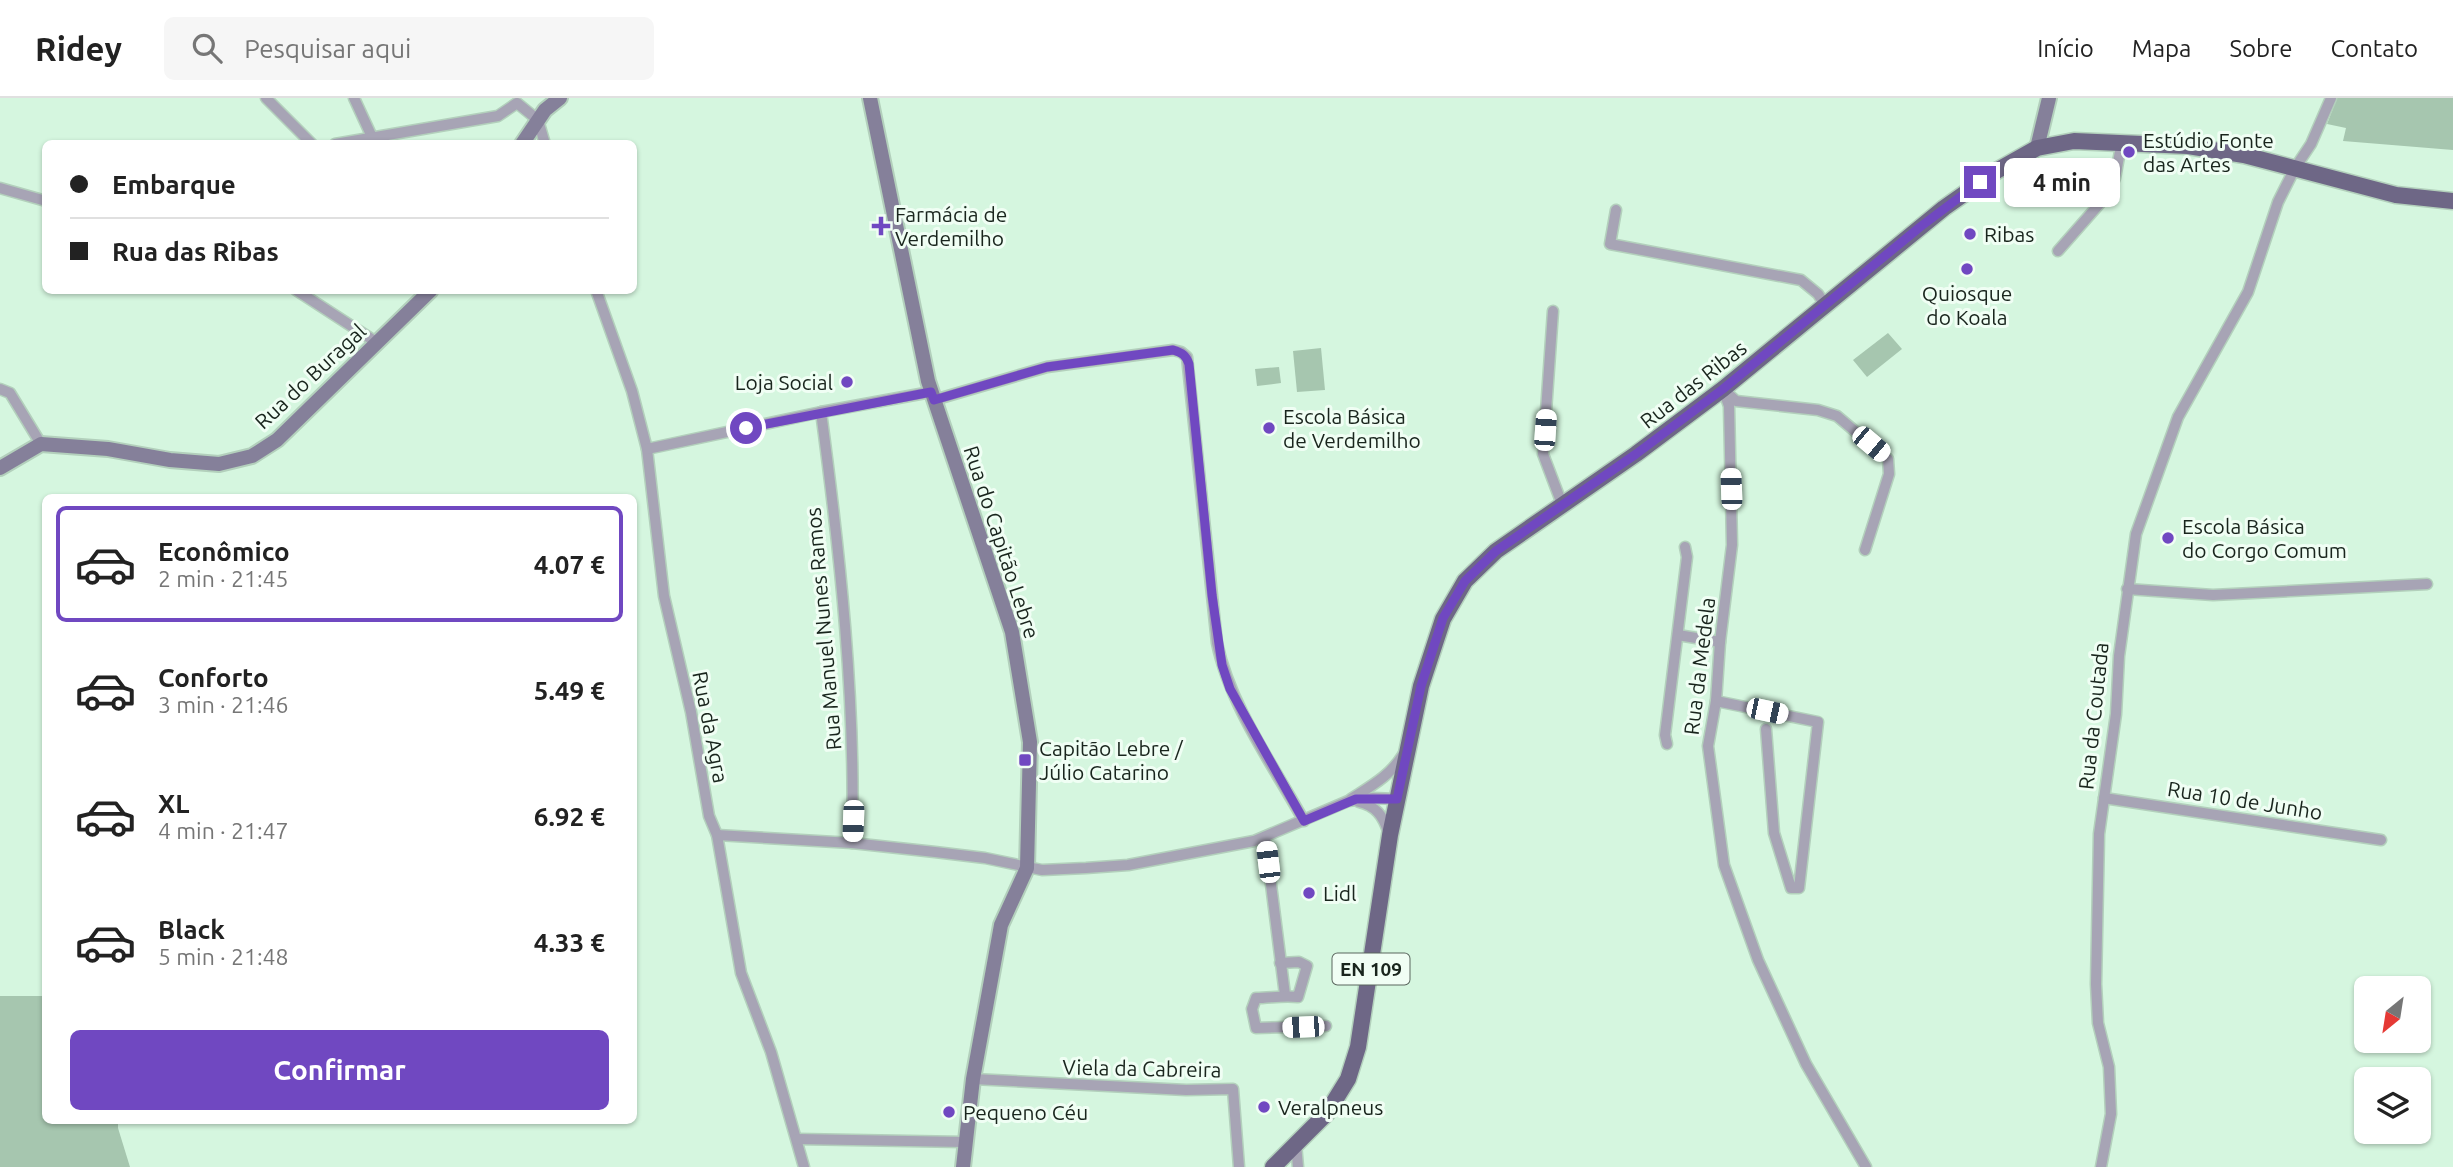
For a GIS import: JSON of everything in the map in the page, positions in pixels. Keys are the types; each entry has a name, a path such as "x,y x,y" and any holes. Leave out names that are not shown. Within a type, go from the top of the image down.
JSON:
{"main road":[{"path":"529,140 538,120 560,98"},
{"name":"Rua do Capitão Lebre","path":"870,98 933,396 1012,632 1030,742 1027,867 1001,925 973,1079 963,1167"},
{"path":"2037,148 2049,98"},
{"name":"EN 109","path":"2037,148 2074,141 2122,141 2188,146 2244,155 2396,195 2453,201"},
{"name":"Rua das Ribas","path":"1409,744 1421,686 1443,618 1465,581 1496,551 1636,454 1723,389 1944,208 1998,170 2037,148"},
{"name":"Rua do Buragal","path":"41,444 108,449 170,460 219,464 252,456 277,440 427,294"},
{"path":"0,468 41,444"},
{"name":"EN 109","path":"1273,1167 1327,1113 1348,1079 1358,1046 1390,835 1409,744"}],"street":[{"path":"266,98 308,140"},
{"path":"354,98 372,137"},
{"name":"Rua da Coutada","path":"2101,1167 2111,1114 2109,1067 2098,1023 2096,984 2099,834 2116,713 2127,589 2136,534 2178,417 2248,292 2278,202 2311,144 2331,98"},
{"path":"356,140 498,116 514,100 538,120 544,140"},
{"path":"2058,251 2109,193 2115,178 2122,141"},
{"path":"0,188 42,200"},
{"path":"1616,210 1610,244 1801,280 1818,294 1825,305"},
{"path":"302,294 376,342"},
{"name":"Rua da Agra","path":"597,294 632,391 647,449 664,596 691,712 709,816 717,835 741,973 771,1052 804,1167"},
{"path":"1553,311 1543,454 1562,504"},
{"path":"647,449 821,412 933,396 1029,371 1083,361 1173,350 1181,352 1187,357 1189,364 1216,631 1222,665 1230,689 1304,821"},
{"path":"0,388 10,393 41,444"},
{"path":"1723,389 1736,401 1818,410 1837,416 1888,458 1889,474 1865,550"},
{"name":"Rua da Medela","path":"1723,389 1728,406 1732,545 1709,746 1724,865 1758,960 1801,1052 1866,1167"},
{"name":"Rua Manuel Nunes Ramos","path":"821,412 850,685 854,775 852,843"},
{"path":"1667,744 1665,734 1688,557 1685,547"},
{"path":"2127,589 2213,595 2427,584"},
{"path":"1678,635 1720,642"},
{"path":"1716,701 1818,722 1799,888 1791,888 1774,833 1766,729"},
{"path":"717,835 852,843 985,858 1042,870 1128,865 1265,837 1304,821 1348,802 1372,786 1396,766 1409,744"},
{"path":"1372,786 1397,799"},
{"path":"1348,802 1373,798 1397,799"},
{"name":"Rua 10 de Junho","path":"2104,798 2381,840"},
{"path":"1348,802 1373,807 1384,818 1390,835"},
{"path":"1265,837 1285,995"},
{"path":"1780,853 1793,854 1804,849"},
{"path":"1280,963 1299,962 1307,966 1298,997 1285,995 1276,999 1256,998 1252,1009 1256,1028 1326,1026"},
{"name":"Viela da Cabreira","path":"973,1079 1186,1090 1233,1089 1239,1167"},
{"path":"797,1139 964,1142"},
{"path":"1296,1144 1298,1167"}],"green space":[{"path":"2337,98 2453,98 2453,150 2343,141 2346,128 2327,124"},
{"path":"1888,333 1902,349 1867,377 1853,360"},
{"path":"1321,348 1325,390 1297,392 1293,351"},
{"path":"1279,367 1281,383 1257,386 1255,369"},
{"path":"0,996 42,996 42,1124 118,1124 130,1167 0,1167"}],"place":[{"name":"Estúdio Fonte das Artes","path":"2129,152"},
{"name":"Farmácia de Verdemilho","path":"881,226"},
{"name":"Ribas","path":"1970,234"},
{"name":"Quiosque do Koala","path":"1967,269"},
{"name":"Loja Social","path":"847,382"},
{"name":"Escola Básica de Verdemilho","path":"1269,428"},
{"name":"Escola Básica do Corgo Comum","path":"2168,538"},
{"name":"Capitão Lebre / Júlio Catarino","path":"1025,760"},
{"name":"Lidl","path":"1309,893"},
{"name":"Veralpneus","path":"1264,1107"},
{"name":"Pequeno Céu","path":"949,1112"}],"route":[{"path":"746,428 931,392 934,400 1047,367 1173,350 1181,352 1187,357 1189,364 1217,643 1222,665 1230,689 1304,821 1356,799 1397,799 1421,686 1443,618 1465,581 1496,551 1636,454 1723,389 1920,227 1980,182"}]}
